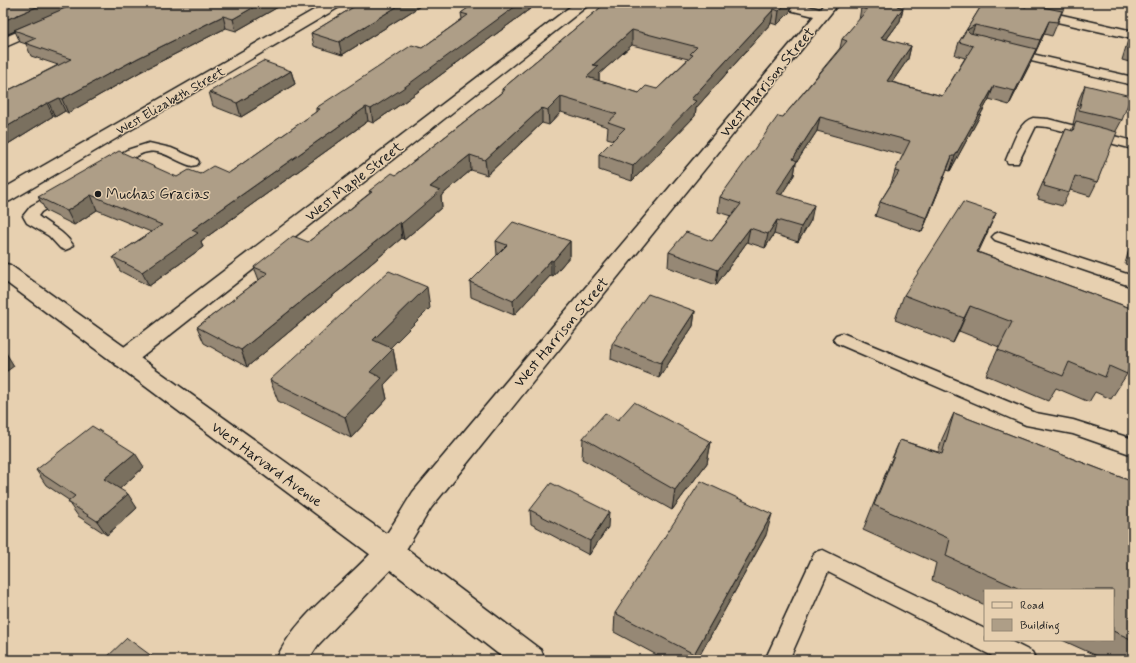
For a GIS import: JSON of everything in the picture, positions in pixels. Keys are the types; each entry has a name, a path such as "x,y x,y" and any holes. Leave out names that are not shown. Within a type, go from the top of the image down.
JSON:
{"street":[{"path":"3,44 94,3"},
{"name":"West Elizabeth Street","path":"3,197 336,3"},
{"name":"West Maple Street","path":"124,359 584,3"},
{"path":"778,3 828,8"},
{"name":"West Harrison Street","path":"291,660 308,635 389,552 422,500 828,8"},
{"path":"1020,10 1133,35"},
{"name":"West Harvard Avenue","path":"3,270 389,552 530,660"}],"lane":[{"path":"1001,50 1133,81"},
{"path":"1013,160 1028,126 1034,122 1048,123 1133,145"},
{"path":"95,174 144,147 155,146 162,148 192,162"},
{"path":"65,245 54,233 32,220 30,216 36,209 75,186"},
{"path":"1000,237 1133,282"},
{"path":"842,339 1033,420 1073,427 1113,439 1133,447"},
{"path":"778,660 823,559 984,640"},
{"path":"986,641 1024,660"}],"building":[{"path":"3,3 46,3 3,21"},
{"path":"77,3 261,3 233,19 223,16 138,58 62,99 59,98 47,103 3,129 3,93 71,59 25,43 36,38 14,30"},
{"path":"360,3 403,3 339,42 311,33"},
{"path":"471,3 520,3 402,89 371,109 366,107 192,230 198,233 142,272 113,257 162,225 91,195 67,211 38,197 119,151 177,177 189,170 200,174 213,166 229,173 320,109 316,108 412,45 422,48 468,15 461,13 472,5"},
{"path":"606,3 787,3 779,11 774,9 691,99 696,101 633,166 599,154 625,128 608,122 617,114 561,97 548,110 542,108 485,160 470,155 430,187 440,191 401,224 400,222 241,350 197,327 268,273 254,267 293,236 308,242 372,192 369,191 392,173 396,175 505,90 502,89","holes":["632,30 697,47 690,54 693,55 657,89 646,86 639,93 587,77 599,66 593,65"]},
{"path":"865,3 900,3 897,6 903,8 881,38 911,46 887,81 942,96 973,46 959,42 983,3 1007,3 1026,7 1027,4 1062,11 1057,22 1049,21 1040,40 975,25 967,30 970,33 1036,49 1015,91 994,86 955,156 952,156 927,218 880,202 899,172 895,171 910,141 820,117 793,159 797,161 776,193 814,205 801,227 777,220 768,234 750,228 718,270 669,252 686,232 712,241 741,204 720,197 778,116 783,117 847,41 842,39 867,10 861,8"},
{"path":"1133,32 1133,46 1129,45"},
{"path":"263,61 291,71 237,103 209,92"},
{"path":"1085,85 1131,96 1122,120 1079,110"},
{"path":"1076,121 1117,132 1097,182 1075,176 1069,193 1044,186 1045,183 1043,183 1066,129 1073,131"},
{"path":"963,202 996,213 977,252 1133,309 1133,355 1127,374 1109,366 1105,377 1069,362 1063,376 998,350 1012,322 970,306 964,318 904,295"},
{"path":"513,222 570,241 553,261 551,260 513,301 470,282 507,245 496,241"},
{"path":"389,271 427,287 373,340 393,349 370,372 382,378 345,417 270,380"},
{"path":"648,294 695,311 661,363 612,344"},
{"path":"634,402 711,442 675,490 583,438 605,413 618,420"},
{"path":"954,413 1133,482 1133,640 1114,631 1114,589 1020,589 946,556 950,539 874,505 900,440 942,454"},
{"path":"92,426 135,453 104,479 128,494 97,521 68,502 75,496 36,470"},
{"path":"701,481 772,514 694,654 615,613"},
{"path":"551,483 609,512 590,541 530,510"},
{"path":"127,638 157,660 104,660"}],"place":[{"name":"Muchas Gracias","path":"98,194"}]}
